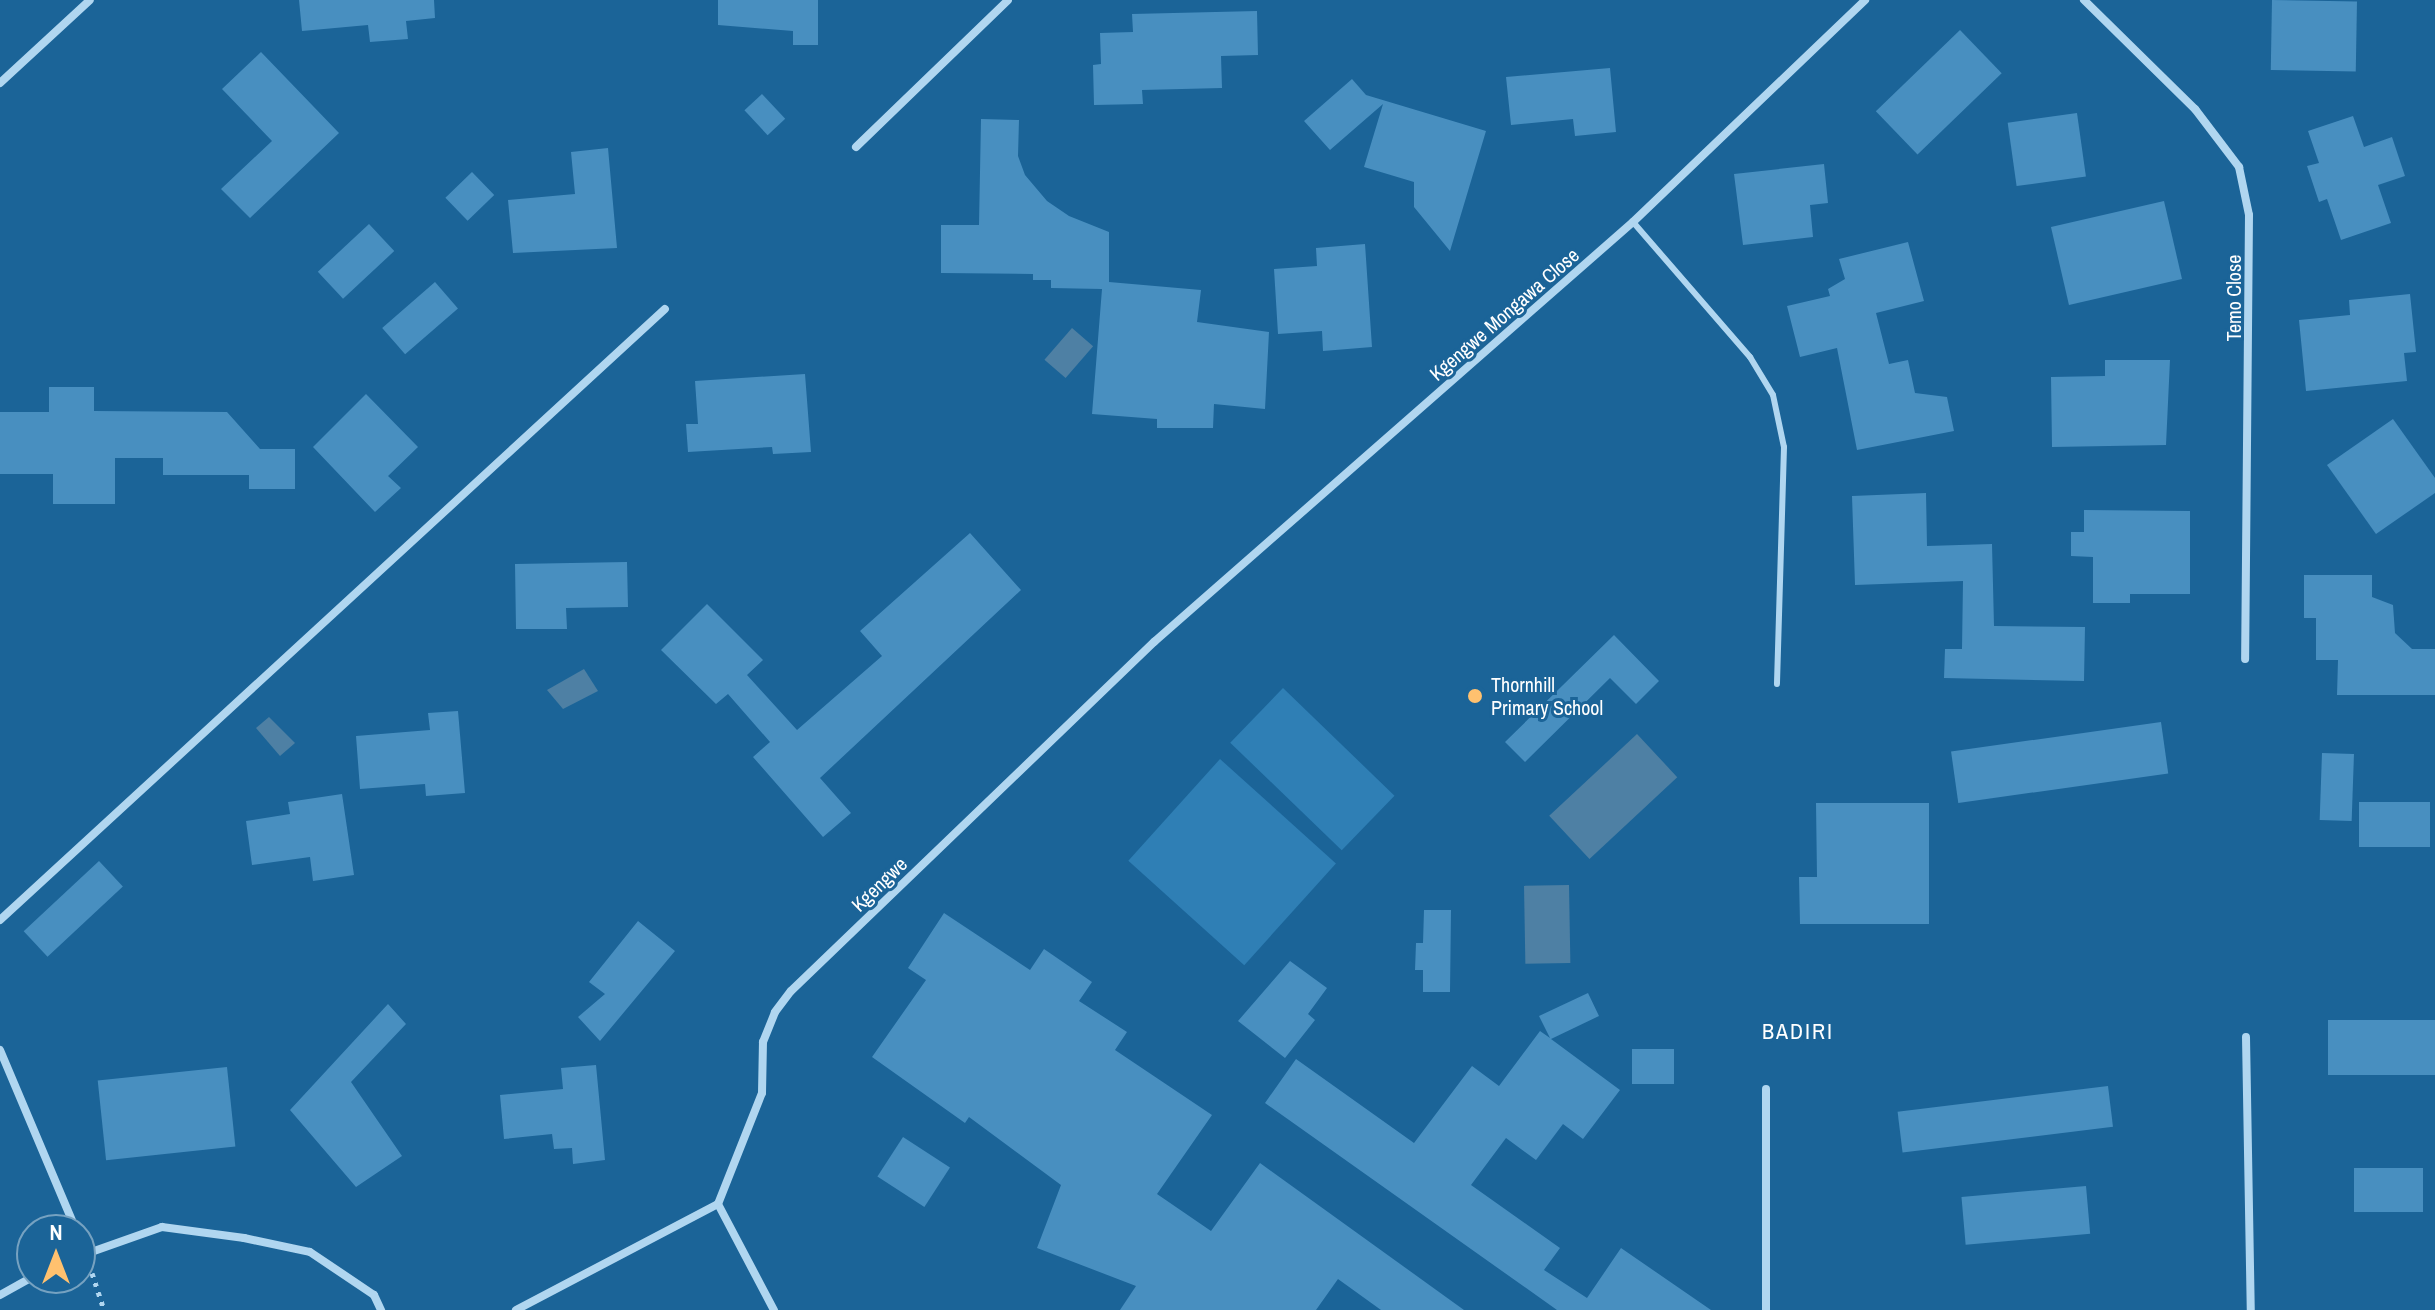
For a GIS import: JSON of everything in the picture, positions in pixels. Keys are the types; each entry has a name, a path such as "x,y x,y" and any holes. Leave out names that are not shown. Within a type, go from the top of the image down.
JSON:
{"street":[{"path":"0,83 90,0"},
{"path":"856,147 1008,0"},
{"name":"Kgengwe Mongawa Close","path":"1154,642 1633,222 1865,0"},
{"name":"Temo Close","path":"2084,0 2195,109 2239,167 2249,215 2245,659"},
{"path":"0,920 665,309"},
{"name":"Kgengwe","path":"718,1204 762,1093 763,1042 775,1012 791,991 1154,642"},
{"path":"2246,1037 2251,1310"},
{"path":"0,1050 69,1214"},
{"path":"1766,1089 1766,1310"},
{"path":"516,1310 718,1204 774,1310"},
{"path":"96,1250 162,1227 244,1238 310,1252 374,1295 381,1310"}],"lane":[{"path":"1633,222 1750,357 1773,395 1784,447 1777,684"}],"path":[{"path":"96,1289 104,1310"}],"shaded area":[{"path":"1072,328 1093,346 1066,378 1044,360"},
{"path":"584,669 598,691 563,709 547,690"},
{"path":"1283,688 1394,796 1342,850 1230,743"},
{"path":"269,717 295,743 280,756 256,728"},
{"path":"1637,734 1677,777 1589,859 1549,816"},
{"path":"1220,759 1336,863 1244,965 1128,861"},
{"path":"1569,885 1570,963 1525,964 1524,886"}],"building":[{"path":"299,0 434,0 435,18 406,21 408,39 370,42 368,25 302,31"},
{"path":"718,0 818,0 818,45 793,45 793,31 718,25"},
{"path":"2272,0 2357,1 2356,71 2271,70"},
{"path":"1257,11 1258,55 1221,56 1222,88 1142,90 1143,104 1094,105 1093,65 1101,64 1100,33 1133,32 1132,14"},
{"path":"1960,30 2002,73 1918,154 1876,111"},
{"path":"261,52 339,133 250,218 221,189 272,141 222,89"},
{"path":"1610,68 1616,132 1575,136 1573,119 1511,125 1506,77"},
{"path":"1352,79 1366,95 1486,131 1450,251 1414,207 1414,182 1364,167 1383,104 1330,150 1304,121"},
{"path":"762,94 785,119 768,135 744,110"},
{"path":"2077,113 2086,176 2017,186 2008,123"},
{"path":"2353,116 2364,147 2392,137 2405,176 2378,185 2391,223 2341,240 2327,199 2319,202 2307,166 2319,163 2308,131"},
{"path":"981,119 1019,120 1018,156 1025,175 1047,201 1069,216 1109,232 1109,282 1201,290 1197,322 1269,332 1265,409 1214,404 1213,428 1157,428 1157,419 1092,414 1102,289 1051,288 1051,280 1033,280 1033,274 941,273 941,225 979,225"},
{"path":"608,148 617,248 513,253 508,200 575,194 571,152"},
{"path":"1824,164 1828,203 1810,205 1813,237 1743,245 1734,174"},
{"path":"472,172 494,195 468,221 445,198"},
{"path":"2164,201 2182,279 2069,305 2051,227"},
{"path":"369,224 394,251 343,299 318,272"},
{"path":"1908,242 1924,301 1876,313 1889,364 1908,360 1915,393 1947,397 1954,431 1857,450 1837,348 1800,357 1787,306 1830,296 1828,289 1845,279 1839,259"},
{"path":"1365,244 1372,347 1323,351 1322,331 1278,334 1274,269 1317,266 1316,248"},
{"path":"435,282 458,308 405,354 382,328"},
{"path":"2410,294 2416,352 2404,353 2407,381 2306,391 2299,320 2350,315 2349,300"},
{"path":"2105,360 2170,360 2166,445 2052,447 2051,377 2105,376"},
{"path":"805,374 811,452 773,454 772,447 688,452 686,424 698,424 695,381"},
{"path":"49,387 94,387 94,411 227,412 260,449 295,449 295,489 249,489 249,475 163,475 163,458 115,458 115,504 53,504 53,474 0,474 0,412 49,412"},
{"path":"366,394 418,447 388,476 401,488 375,512 313,447"},
{"path":"2393,419 2435,478 2435,493 2376,534 2327,465"},
{"path":"1926,493 1927,546 1992,544 1994,626 2085,627 2084,681 1944,678 1945,649 1962,649 1963,581 1855,585 1852,496"},
{"path":"2084,510 2190,511 2190,594 2130,594 2130,603 2093,603 2093,557 2071,556 2071,532 2084,532"},
{"path":"970,533 1021,590 820,778 851,813 823,837 753,757 770,742 728,694 716,704 661,650 707,604 763,660 747,675 797,730 882,656 860,631"},
{"path":"627,562 628,607 566,608 567,629 516,629 515,564"},
{"path":"2304,575 2372,575 2372,597 2393,605 2395,633 2412,649 2435,649 2435,695 2337,695 2338,660 2316,660 2316,618 2304,618"},
{"path":"1614,635 1659,681 1636,704 1610,678 1525,762 1505,742"},
{"path":"458,711 465,793 426,796 425,784 360,789 356,736 430,730 428,713"},
{"path":"2161,722 2168,773 1958,803 1951,752"},
{"path":"2322,753 2354,754 2352,821 2320,820"},
{"path":"342,794 354,875 313,881 310,857 252,865 246,821 290,814 288,802"},
{"path":"2359,802 2430,802 2430,847 2359,847"},
{"path":"1816,803 1929,803 1929,924 1800,924 1799,877 1817,877"},
{"path":"99,861 123,887 48,957 24,931"},
{"path":"1424,910 1451,910 1450,992 1423,992 1423,970 1415,970 1416,943 1423,943"},
{"path":"944,913 1030,970 1044,949 1092,982 1079,1001 1127,1032 1115,1050 1212,1115 1157,1194 1211,1231 1260,1163 1464,1310 1381,1310 1338,1279 1316,1310 1120,1310 1136,1286 1037,1248 1061,1185 969,1117 965,1123 872,1057 926,980 908,968"},
{"path":"638,921 675,951 600,1041 578,1017 605,994 589,982"},
{"path":"1290,961 1327,988 1308,1014 1315,1020 1285,1058 1238,1021"},
{"path":"1588,993 1599,1016 1551,1039 1620,1090 1583,1139 1563,1124 1536,1160 1506,1138 1471,1185 1560,1248 1544,1270 1587,1298 1621,1248 1711,1310 1557,1310 1265,1103 1296,1059 1414,1143 1472,1066 1499,1086 1540,1031 1550,1038 1539,1016"},
{"path":"388,1004 406,1024 351,1082 402,1156 356,1187 290,1110"},
{"path":"2328,1020 2435,1020 2435,1075 2328,1075"},
{"path":"1632,1049 1674,1049 1674,1084 1632,1084"},
{"path":"596,1065 605,1160 573,1164 572,1148 554,1149 552,1134 504,1139 500,1095 563,1089 561,1068"},
{"path":"227,1067 235,1147 106,1160 98,1081"},
{"path":"2108,1086 2113,1127 1903,1153 1898,1112"},
{"path":"903,1137 950,1167 924,1207 877,1176"},
{"path":"2354,1168 2423,1168 2423,1212 2354,1212"},
{"path":"2086,1186 2090,1234 1966,1245 1961,1197"}],"place":[{"name":"Thornhill Primary School","path":"1475,696"}],"district":[{"name":"BADIRI","path":"1798,1032"}]}
